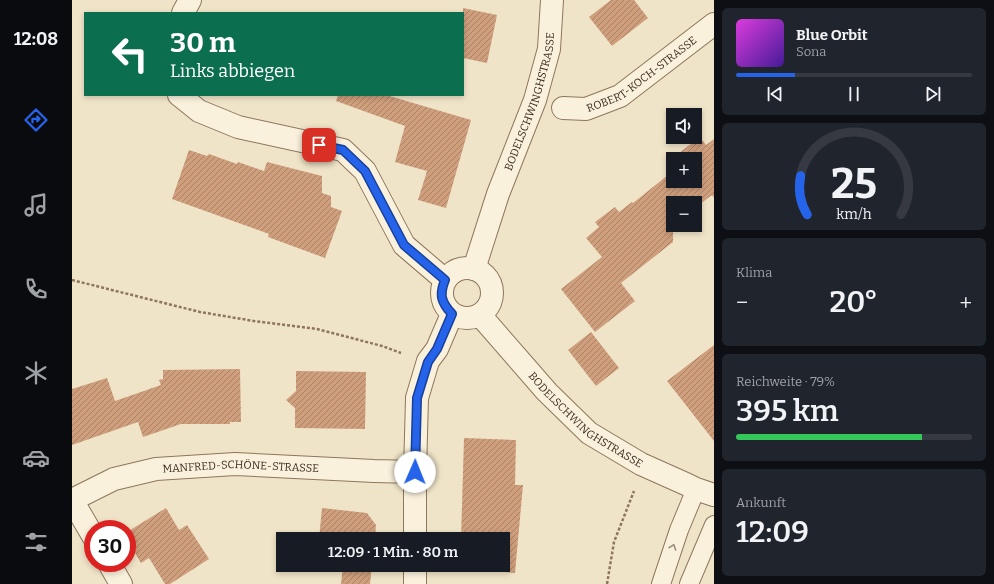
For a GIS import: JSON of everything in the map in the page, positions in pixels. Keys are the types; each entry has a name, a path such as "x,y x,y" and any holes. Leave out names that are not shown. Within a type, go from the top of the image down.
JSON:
{"street":[{"path":"184,12 190,0"},
{"name":"BODELSCHWINGHSTRASSE","path":"474,269 498,194 535,100 549,49 552,0"},
{"name":"ROBERT-KOCH-STRASSE","path":"563,108 586,109 620,96 714,24"},
{"path":"180,96 198,111 238,127 343,150 365,171 404,245 445,280"},
{"path":"463,268 474,269 483,274 489,281 492,290 491,300 487,308 480,315 466,319 452,314 445,307 441,289 445,280 453,272 463,268"},
{"path":"415,532 417,398 428,362 437,349 452,314"},
{"name":"BODELSCHWINGHSTRASSE","path":"480,315 547,392 589,433 641,464 705,492"},
{"name":"MANFRED-SCHÖNE-STRASSE","path":"84,521 72,500 114,479 156,469 234,464 415,472"},
{"path":"115,572 122,584"},
{"path":"415,572 415,584"}],"lane":[{"path":"661,584 679,530 705,492"},
{"path":"689,584 714,525"}],"path":[{"path":"72,280 200,312 254,321 317,328 382,346 428,362"},
{"path":"607,584 614,542 635,489 641,464"}],"building":[{"path":"611,0 634,0 648,18 612,46 589,17"},
{"path":"463,8 497,15 487,63 464,58"},
{"path":"338,96 389,96 471,120 446,208 418,200 427,171 395,162 405,126 336,101"},
{"path":"714,139 714,198 712,195 702,203 702,196 666,196 666,232 673,232 673,242 621,283 635,301 595,332 561,289 602,257 586,238 599,227 595,222 615,207 619,212 632,202 633,203 666,177 666,188 702,188 702,152 680,152 691,144 702,144 702,140 706,145"},
{"path":"189,150 207,156 209,154 237,164 238,162 264,171 267,162 322,176 322,193 331,196 331,207 342,211 325,258 268,237 269,234 172,199"},
{"path":"591,332 619,368 596,386 568,350"},
{"path":"714,345 714,441 667,381"},
{"path":"240,369 241,422 230,422 230,424 181,424 143,437 138,422 72,445 72,389 107,378 115,401 161,385 159,380 163,379 163,370"},
{"path":"296,371 366,372 365,429 295,428 295,408 286,400 296,391"},
{"path":"464,438 516,440 515,485 523,485 515,573 504,572 510,572 510,532 461,532"},
{"path":"166,508 179,530 187,525 209,559 170,584 165,584 149,558 141,563 136,555 136,526"},
{"path":"322,508 367,513 376,525 376,532 320,532"},
{"path":"342,572 371,572 370,584 341,584"}],"route":[{"path":"319,145 343,150 365,171 404,245 445,280 441,289 442,298 445,307 452,314 437,349 428,362 417,398 415,472"}]}
